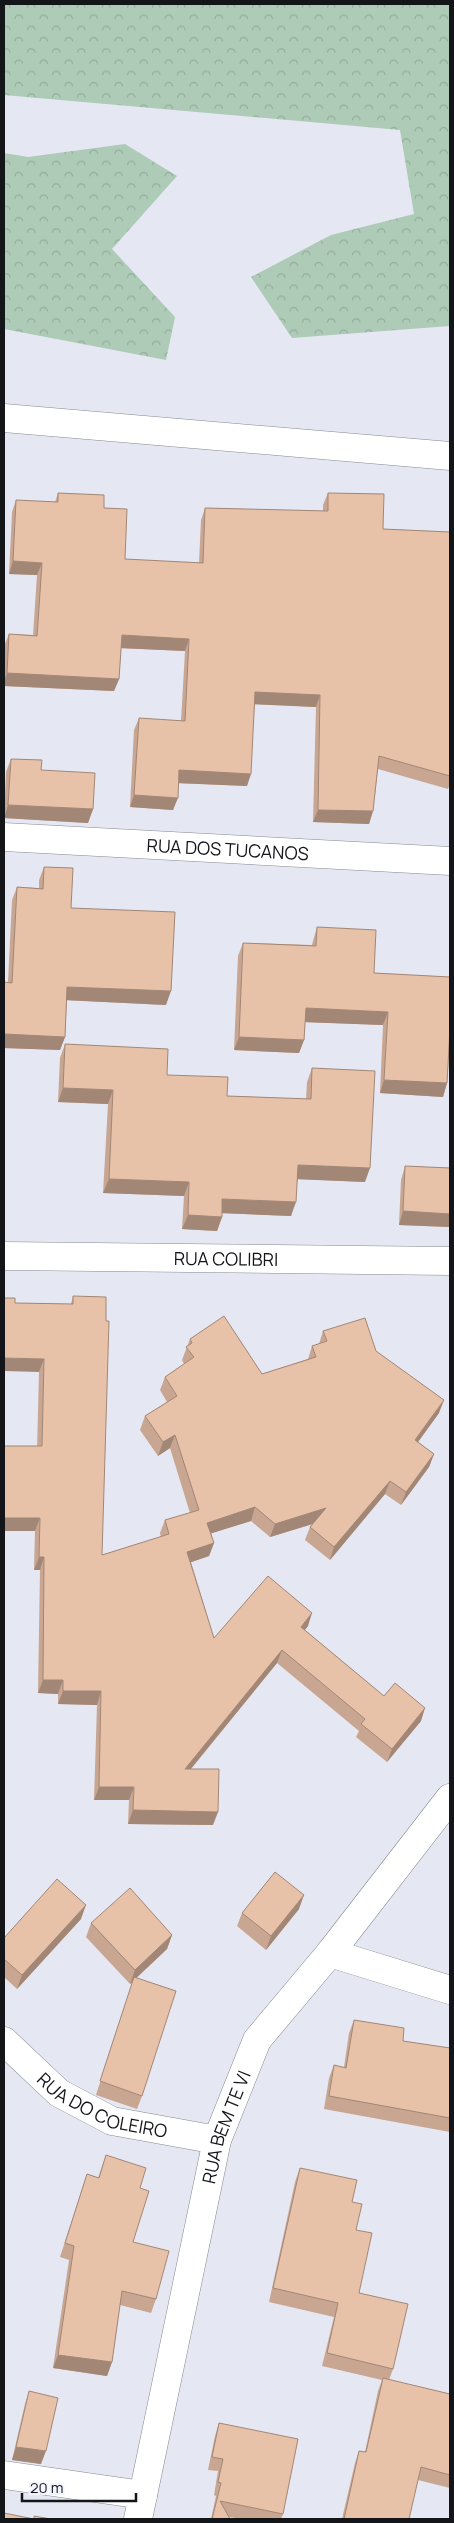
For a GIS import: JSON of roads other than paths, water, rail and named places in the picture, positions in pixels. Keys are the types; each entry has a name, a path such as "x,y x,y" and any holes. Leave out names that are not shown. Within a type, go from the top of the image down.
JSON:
{"street":[{"path":"4,418 450,456"},
{"name":"RUA DOS TUCANOS","path":"4,837 450,861"},
{"name":"RUA COLIBRI","path":"4,1256 450,1261"},
{"name":"RUA BEM TE VI","path":"140,2507 217,2140 257,2040 330,1953 450,1798"},
{"path":"330,1953 450,1990"},
{"name":"RUA DO COLEIRO","path":"4,2041 59,2093 112,2121 217,2140"},
{"path":"4,2475 140,2507"}]}
